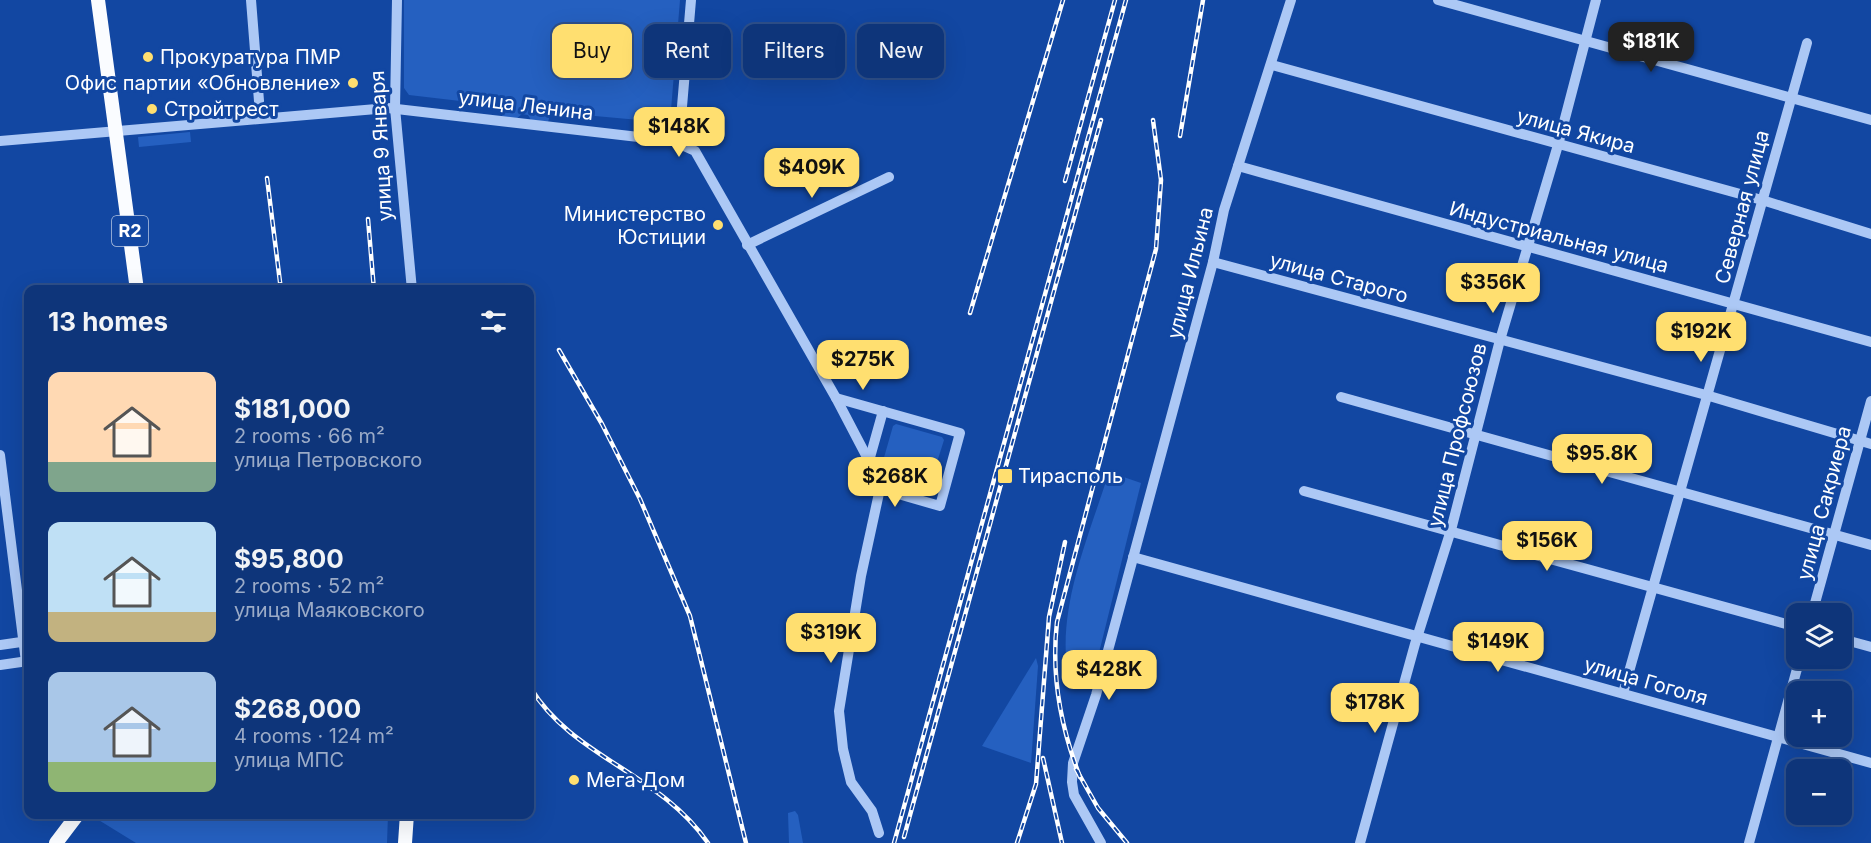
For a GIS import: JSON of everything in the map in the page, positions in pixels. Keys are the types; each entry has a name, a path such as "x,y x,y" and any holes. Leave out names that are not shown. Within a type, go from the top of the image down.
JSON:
{"main road":[{"name":"R2","path":"98,0 136,285"},
{"path":"56,843 74,819"},
{"path":"405,843 407,819"}],"street":[{"path":"251,0 259,101"},
{"name":"улица 9 Января","path":"398,0 395,108 412,285"},
{"path":"691,0 680,142 695,151 701,159 747,245 836,398 870,461 881,489 861,576 839,711 843,749 851,782 878,821 879,833"},
{"name":"улица Ильина","path":"1101,843 1074,795 1072,772 1213,262 1224,210 1291,0"},
{"path":"1438,0 1871,120"},
{"name":"улица Профсоюзов","path":"1360,843 1451,530 1500,340 1558,145 1596,0"},
{"name":"Северная улица","path":"1623,693 1807,42"},
{"name":"улица Якира","path":"1272,65 1762,201 1871,234"},
{"name":"улица Ленина","path":"0,141 117,129 395,108 680,142"},
{"name":"Индустриальная улица","path":"1238,166 1871,342"},
{"path":"747,245 889,177"},
{"name":"улица Старого","path":"1213,262 1706,395 1865,443"},
{"path":"836,398 960,433 940,506 881,489"},
{"path":"1341,398 1871,545"},
{"name":"улица Сакриера","path":"1815,603 1834,535 1865,443 1871,401"},
{"path":"870,461 883,411"},
{"path":"0,454 24,628"},
{"path":"1304,491 1786,624"},
{"name":"улица Гоголя","path":"1133,557 1871,763"},
{"path":"0,645 24,642"},
{"path":"1852,642 1871,647"},
{"path":"0,665 24,662"},
{"path":"1749,843 1797,669"}],"shaded area":[{"path":"404,0 680,0 678,24 644,24 644,78 674,78 671,110 651,108 650,121 551,112 548,122 531,120 528,115 522,114 516,119 502,117 503,106 409,95 404,88"},
{"path":"190,132 191,142 139,147 138,137"},
{"path":"896,424 942,437 944,440 927,494 888,482 881,468 893,426"},
{"path":"1109,472 1141,483 1094,673 1066,657 1066,634 1068,610 1079,563"},
{"path":"1036,658 1038,666 1031,763 982,746"},
{"path":"795,811 798,815 803,843 789,843 788,813"},
{"path":"97,819 388,819 387,843 136,843"}],"railway":[{"path":"970,313 1063,0"},
{"path":"1065,181 1115,0"},
{"path":"894,843 1126,0"},
{"path":"1180,136 1203,0"},
{"path":"904,837 1101,120"},
{"path":"1080,777 1059,701 1055,661 1057,622 1156,249 1161,180 1153,120"},
{"path":"267,178 280,285"},
{"path":"368,219 374,285"},
{"path":"559,350 602,424 640,499 690,616 746,843"},
{"path":"1017,843 1036,784 1049,617 1065,542"},
{"path":"534,692 548,711 569,731 666,799 688,819 708,843"},
{"path":"1043,758 1062,843"},
{"path":"1076,769 1098,808 1127,843"}],"place":[{"name":"Прокуратура ПМР","path":"148,57"},
{"name":"Офис партии «Обновление»","path":"353,83"},
{"name":"Стройтрест","path":"152,109"},
{"name":"Министерство Юстиции","path":"718,225"},
{"name":"Тирасполь","path":"1005,476"},
{"name":"Мега Дом","path":"574,780"}]}
